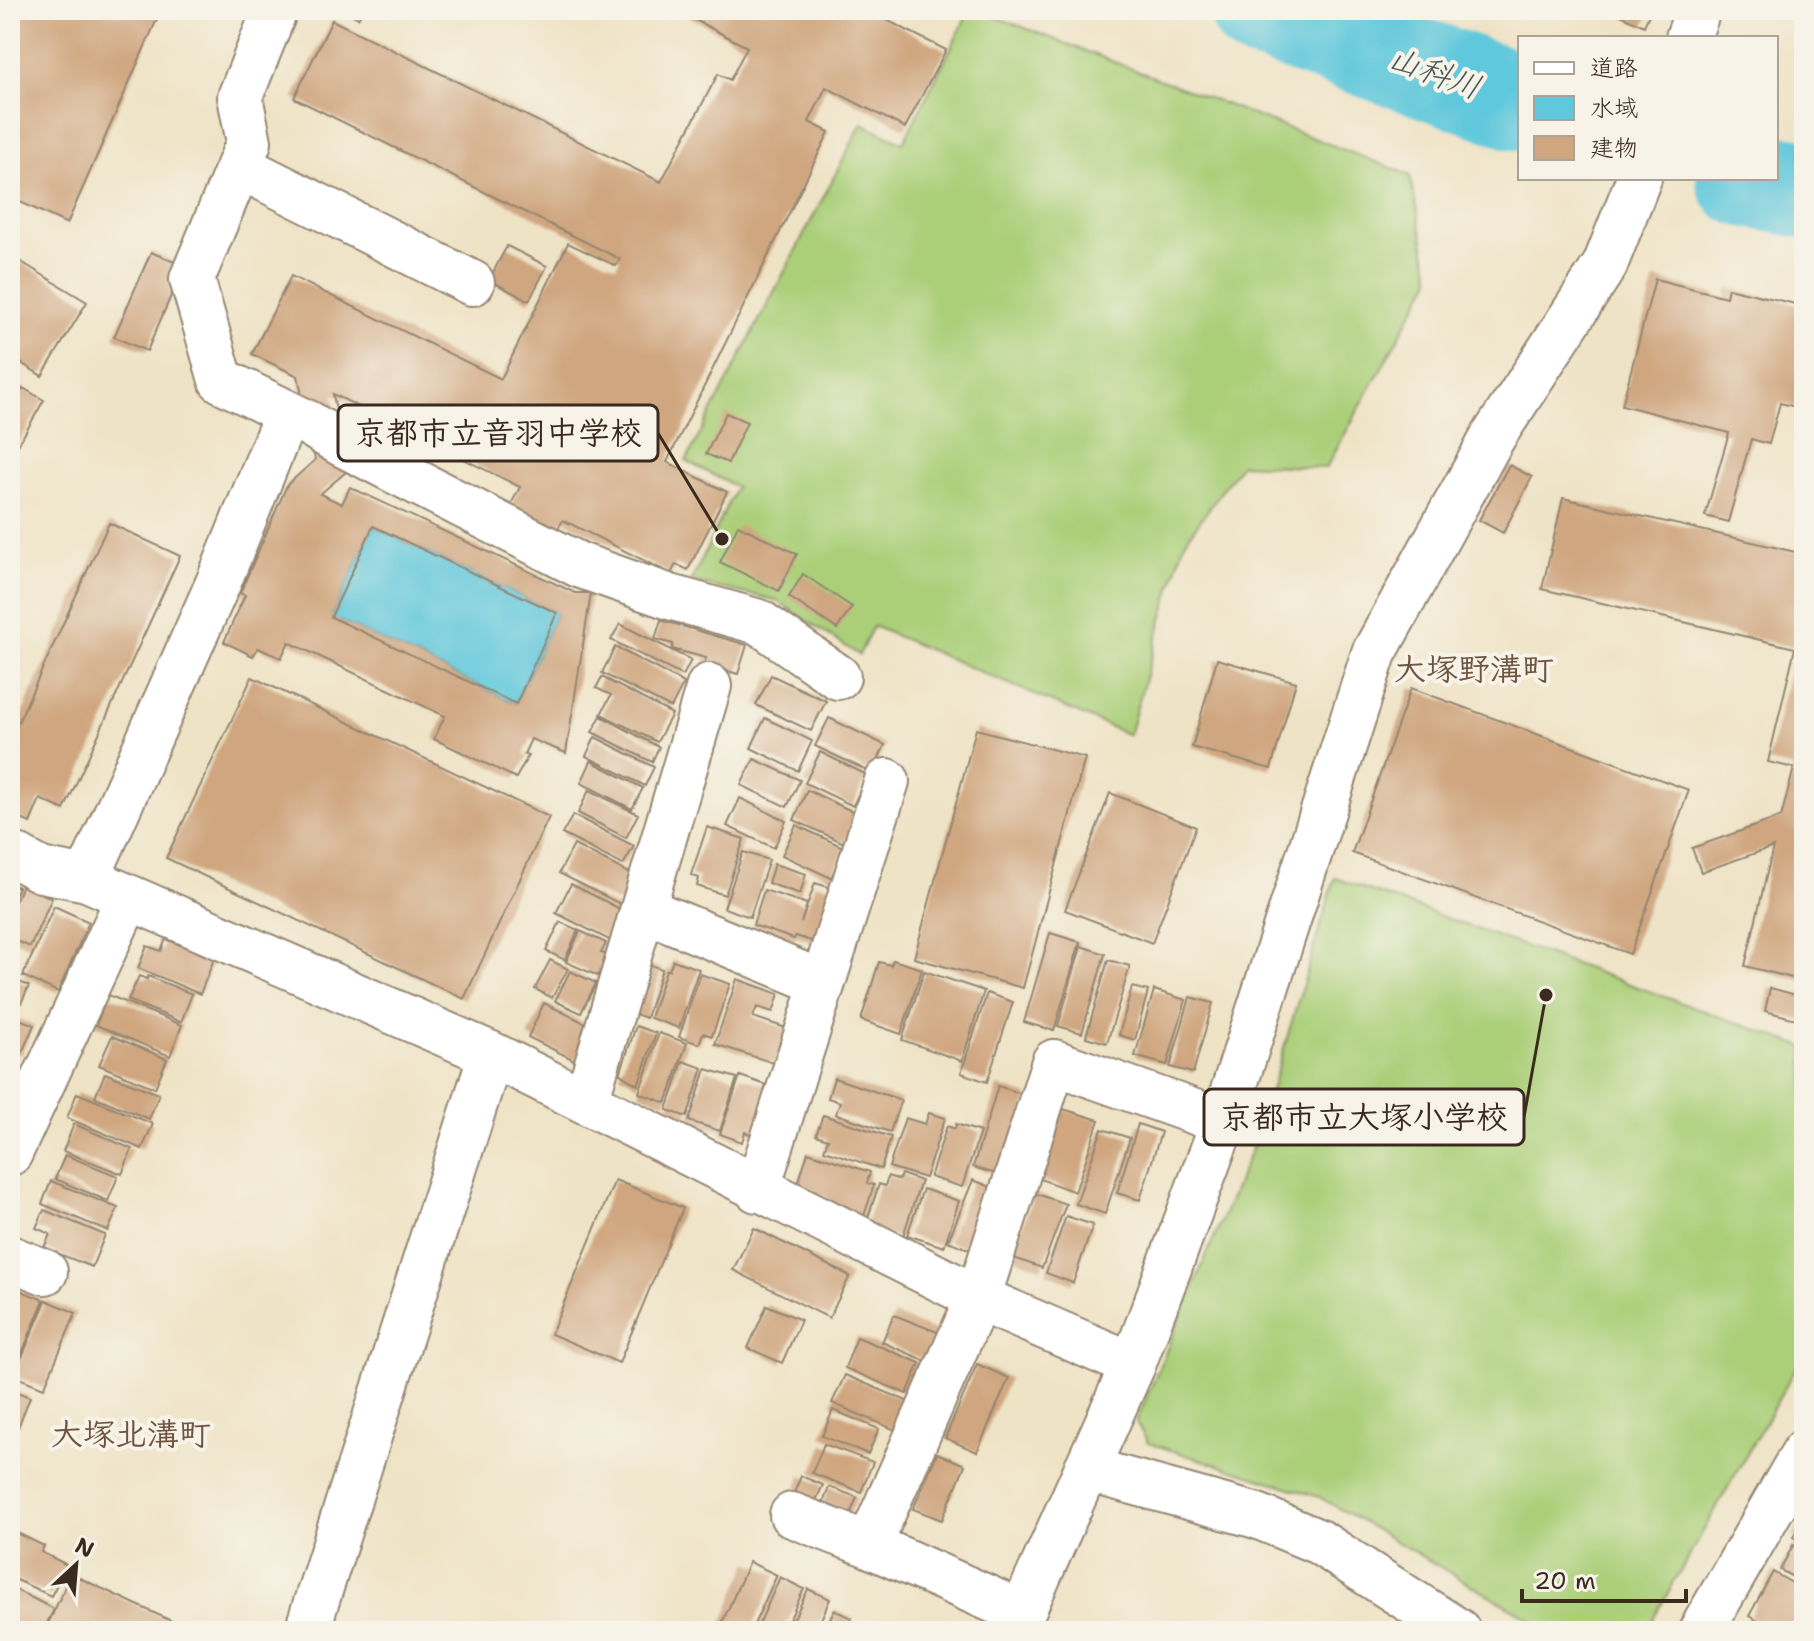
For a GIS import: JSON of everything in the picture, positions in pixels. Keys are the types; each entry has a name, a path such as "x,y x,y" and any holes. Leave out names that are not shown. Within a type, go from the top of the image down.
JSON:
{"street":[{"path":"275,10 240,97 249,142 192,279 221,380 579,565 670,597 759,622 838,677"},
{"path":"1689,36 1698,10"},
{"path":"239,166 472,283"},
{"path":"792,1515 869,1545 1018,1622 1133,1365 1223,1122 1374,653 1493,437 1605,265 1638,183"},
{"path":"87,879 219,581 287,413"},
{"path":"586,1101 709,686"},
{"path":"757,1190 887,781"},
{"path":"10,853 41,870 87,879 491,1054 757,1190 978,1298 1133,1365"},
{"path":"10,1153 128,898"},
{"path":"643,909 823,983"},
{"path":"307,1631 491,1054"},
{"path":"869,1545 978,1298 1054,1062 1223,1122"},
{"path":"1701,1631 1804,1452"},
{"path":"1086,1469 1257,1516 1319,1542 1458,1631"}],"green space":[{"path":"970,10 978,10 1410,175 1431,279 1326,468 1241,464 1184,543 1129,735 873,626 859,655 776,600 691,582 736,487 686,461 862,123 903,143"},
{"path":"1335,878 1804,1047 1804,1354 1648,1628 1551,1631 1319,1497 1148,1443 1136,1422 1258,1134"}],"water":[{"path":"373,526 557,613 516,704 331,617"}],"building":[{"path":"10,10 161,10 67,224 10,197"},
{"path":"344,10 363,10 358,18"},
{"path":"676,10 867,10 946,50 905,128 826,87 809,122 829,132 667,462 727,492 688,570 676,564 671,574 563,520 553,537 506,514 520,487 333,394 347,471 320,494 342,504 350,487 575,593 591,593 566,753 531,739 524,754 528,756 516,778 434,739 445,716 289,642 281,658 258,648 253,656 224,642 245,595 240,593 287,485 315,460 298,376 252,354 291,276 501,379 568,243 616,266 620,259 294,98 332,20 661,182 718,74 730,80 747,47","holes":["373,526 557,613 516,704 331,617"]},
{"path":"1610,10 1651,10 1644,26"},
{"path":"507,246 547,266 529,301 489,280"},
{"path":"151,252 184,266 147,351 114,337"},
{"path":"10,255 87,302 42,376 10,356"},
{"path":"1655,279 1726,297 1728,288 1804,306 1804,409 1780,403 1769,444 1751,439 1728,522 1705,516 1729,433 1622,405"},
{"path":"10,381 20,386 10,403"},
{"path":"23,388 44,400 10,459 10,411"},
{"path":"726,413 747,422 728,463 706,454"},
{"path":"1509,465 1532,477 1503,533 1479,520"},
{"path":"1563,498 1804,554 1804,981 1745,966 1773,847 1701,872 1692,848 1781,817 1794,768 1768,762 1795,648 1542,589"},
{"path":"109,523 180,556 64,810 40,799 30,823 10,814 10,740"},
{"path":"738,525 797,554 779,591 720,562"},
{"path":"803,574 852,607 837,629 789,597"},
{"path":"661,620 747,645 738,674 704,664 706,658 672,649 673,644 655,639"},
{"path":"620,624 691,660 683,676 611,640"},
{"path":"615,647 684,683 671,708 602,673"},
{"path":"1217,659 1296,682 1271,769 1192,747"},
{"path":"771,675 826,701 811,731 756,705"},
{"path":"252,677 549,817 464,999 166,858"},
{"path":"602,677 672,714 657,742 601,714 611,695 596,688"},
{"path":"1411,688 1689,790 1630,954 1352,853"},
{"path":"601,716 659,747 652,762 592,732"},
{"path":"765,718 812,741 798,771 751,748"},
{"path":"829,718 885,745 872,773 815,746"},
{"path":"976,729 1085,758 1023,988 914,958"},
{"path":"595,737 654,767 645,786 586,756"},
{"path":"820,752 867,775 853,806 805,783"},
{"path":"754,759 800,780 787,807 741,785"},
{"path":"591,761 643,788 632,809 581,783"},
{"path":"589,790 638,814 626,838 578,813"},
{"path":"807,790 858,814 844,843 794,820"},
{"path":"1110,793 1196,827 1152,943 1065,910"},
{"path":"740,798 786,821 774,848 727,826"},
{"path":"573,815 634,846 623,865 562,834"},
{"path":"796,825 845,848 831,878 782,855"},
{"path":"707,827 744,839 725,895 697,886 699,878 691,875"},
{"path":"574,845 641,879 626,907 559,873"},
{"path":"743,852 769,860 750,917 724,908"},
{"path":"774,864 806,874 800,894 768,883"},
{"path":"815,883 835,889 817,943 753,925 764,890 807,904 801,923"},
{"path":"10,884 18,887 10,905"},
{"path":"571,884 628,913 613,942 556,913"},
{"path":"22,885 52,898 30,947 10,938 10,913"},
{"path":"54,906 89,922 58,992 23,976"},
{"path":"560,922 578,930 565,960 546,951"},
{"path":"580,931 606,943 601,953 608,955 598,976 566,962"},
{"path":"1050,933 1080,942 1054,1031 1024,1022"},
{"path":"166,939 214,959 200,994 138,968 147,946 161,951"},
{"path":"1081,946 1105,954 1082,1033 1058,1026"},
{"path":"550,960 568,969 552,998 535,989"},
{"path":"673,960 699,969 679,1028 650,1018 666,970 669,970"},
{"path":"893,960 922,969 901,1034 861,1020 879,962 891,965"},
{"path":"1108,960 1130,966 1107,1043 1086,1037"},
{"path":"648,964 662,969 646,1018 632,1013"},
{"path":"570,971 596,983 581,1013 555,1001"},
{"path":"924,971 984,991 962,1061 902,1040"},
{"path":"700,974 730,984 712,1036 703,1033 699,1044 679,1037"},
{"path":"139,976 147,979 148,976 192,994 181,1022 128,1000"},
{"path":"10,978 29,986 16,1014 10,1012"},
{"path":"737,979 779,994 773,1012 757,1007 753,1017 789,1029 777,1064 715,1044"},
{"path":"1132,987 1148,991 1135,1040 1119,1035"},
{"path":"1770,988 1804,997 1804,1021 1765,1011"},
{"path":"1154,990 1186,1000 1167,1065 1135,1056"},
{"path":"987,993 1013,1002 987,1082 961,1073"},
{"path":"108,995 182,1025 170,1056 96,1025"},
{"path":"1190,997 1213,1003 1193,1073 1170,1067"},
{"path":"544,1003 593,1027 576,1061 528,1037"},
{"path":"10,1015 34,1025 21,1055 10,1051"},
{"path":"636,1026 656,1033 638,1085 620,1074"},
{"path":"659,1033 687,1043 666,1103 639,1093"},
{"path":"112,1036 167,1059 155,1088 99,1065"},
{"path":"683,1061 703,1068 687,1117 667,1110"},
{"path":"706,1069 737,1078 720,1131 689,1121"},
{"path":"105,1073 159,1094 149,1119 95,1097"},
{"path":"740,1076 772,1087 755,1136 745,1132 742,1142 720,1134"},
{"path":"834,1078 901,1100 890,1132 836,1114 840,1102 828,1098"},
{"path":"998,1086 1028,1096 1009,1178 973,1167"},
{"path":"77,1093 153,1124 142,1149 67,1118"},
{"path":"1063,1109 1099,1120 1075,1192 1040,1179"},
{"path":"929,1113 945,1118 925,1178 889,1167 905,1118 925,1124"},
{"path":"823,1115 891,1137 881,1169 824,1150 828,1139 816,1135"},
{"path":"74,1124 132,1149 122,1174 63,1151"},
{"path":"956,1124 980,1132 962,1187 930,1177 947,1126 955,1129"},
{"path":"1138,1124 1161,1132 1140,1200 1117,1193"},
{"path":"1102,1129 1130,1138 1105,1214 1076,1204"},
{"path":"808,1152 870,1172 867,1183 874,1185 863,1219 825,1206 828,1198 797,1187"},
{"path":"65,1155 118,1176 108,1201 55,1179"},
{"path":"901,1174 921,1181 902,1239 865,1227 879,1184 885,1186 888,1176 899,1180"},
{"path":"615,1180 683,1208 619,1363 551,1334"},
{"path":"973,1180 1004,1192 976,1252 948,1241"},
{"path":"51,1181 118,1208 108,1231 42,1204"},
{"path":"923,1189 959,1201 944,1247 907,1235"},
{"path":"1034,1193 1066,1204 1042,1268 1011,1257"},
{"path":"44,1210 105,1235 92,1267 44,1248 50,1234 36,1228"},
{"path":"1066,1216 1093,1225 1073,1283 1046,1273"},
{"path":"754,1228 850,1276 829,1318 733,1270"},
{"path":"17,1289 44,1300 12,1377 10,1307"},
{"path":"46,1300 76,1313 44,1388 14,1376"},
{"path":"767,1305 801,1320 782,1363 748,1348"},
{"path":"894,1315 940,1333 928,1362 882,1342"},
{"path":"857,1337 920,1363 907,1394 845,1368"},
{"path":"977,1364 1009,1378 977,1452 945,1438"},
{"path":"845,1375 919,1406 907,1435 832,1403"},
{"path":"10,1389 30,1397 18,1427 10,1424"},
{"path":"833,1410 879,1429 868,1454 822,1436"},
{"path":"10,1429 17,1432 10,1449"},
{"path":"824,1444 873,1462 861,1492 812,1473"},
{"path":"937,1453 965,1465 942,1520 913,1509"},
{"path":"801,1476 823,1485 812,1509 791,1500"},
{"path":"829,1487 857,1497 847,1522 820,1511"},
{"path":"1804,1516 1804,1543 1793,1537"},
{"path":"13,1531 44,1546 41,1552 67,1565 51,1596 10,1577 10,1536"},
{"path":"1793,1545 1804,1551 1804,1583 1780,1570"},
{"path":"749,1562 777,1575 751,1631 738,1631 722,1623"},
{"path":"1773,1572 1804,1590 1804,1631 1776,1631 1749,1616"},
{"path":"71,1574 180,1625 177,1631 52,1631 46,1628"},
{"path":"780,1577 804,1589 784,1631 756,1631"},
{"path":"12,1588 54,1609 43,1631 10,1629"},
{"path":"808,1589 830,1599 816,1631 788,1631"},
{"path":"834,1610 852,1618 847,1631 824,1631"},
{"path":"859,1623 876,1631 855,1631"}],"waterway":[{"name":"山科川","path":"1259,10 1518,101"},
{"name":"山科川","path":"1756,180 1804,189"}],"place":[{"name":"京都市立音羽中学校","path":"722,539"},
{"name":"京都市立大塚小学校","path":"1546,995"}],"district":[{"name":"大塚野溝町","path":"1474,668"},
{"name":"大塚北溝町","path":"131,1433"}]}
